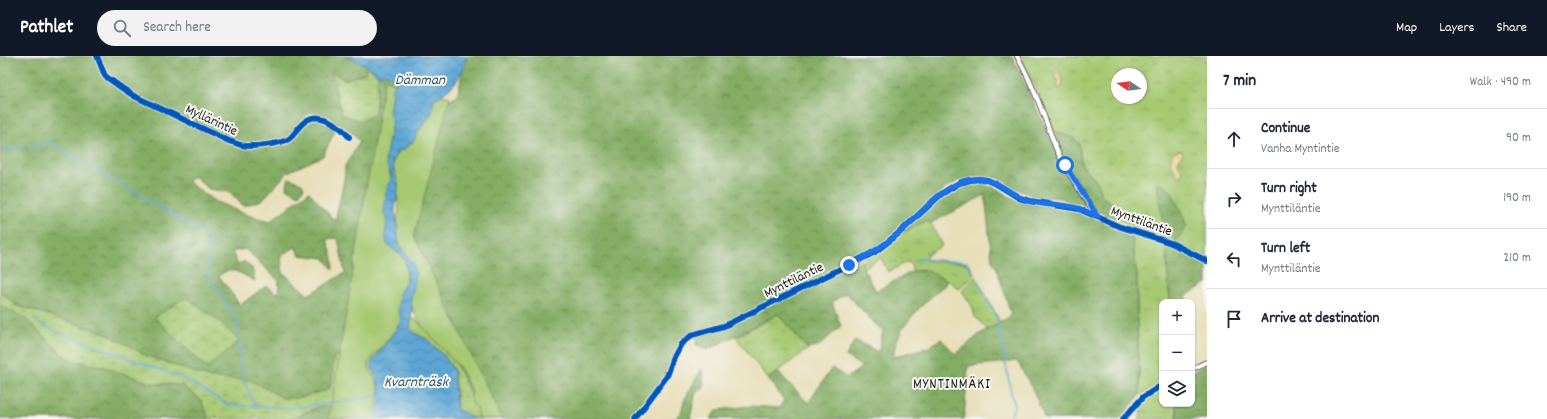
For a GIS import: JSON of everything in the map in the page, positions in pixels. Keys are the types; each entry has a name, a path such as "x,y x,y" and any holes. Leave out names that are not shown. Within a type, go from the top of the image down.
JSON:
{"street":[{"name":"Myllärintie","path":"96,56 105,76 134,96 242,146 288,140 294,135 300,126 309,119 316,117 334,124 344,130 349,137"},
{"path":"1017,56 1026,72 1065,165 1098,217"},
{"name":"Mynttiläntie","path":"635,419 667,376 674,358 682,344 692,334 724,326 875,252 899,233 940,195 959,183 979,179 987,180 1019,198 1042,204 1080,209 1118,226 1171,243 1207,261"},
{"path":"1195,368 1207,362"},
{"path":"1123,419 1143,397 1159,387"}],"green space":[{"path":"0,56 346,56 367,66 365,73 345,80 331,73 375,114 378,75 387,74 397,80 392,89 388,146 387,167 392,177 384,211 405,259 408,279 400,292 333,361 332,380 330,387 325,391 297,398 283,398 250,380 211,378 147,356 108,334 16,305 0,292","holes":["339,122 360,141 345,166 344,180 335,221 309,192 270,221 250,216 214,201 187,181 194,176 209,189 230,192 243,206 262,200 288,172 323,156","338,238 345,273 308,295 283,273 281,256 295,247 300,255 324,258 333,269 333,258 327,239","245,249 279,281 278,294 266,286 240,305 219,276 228,271 232,271 242,274 255,281 252,268 244,261 238,265 232,252"]},
{"path":"466,56 1012,56 1062,164 1087,209 1061,198 1035,197 992,178 972,177 959,181 947,187 897,232 872,252 724,325 691,333 681,342 665,376 633,419 482,419 416,283 403,246 443,101 457,97"},
{"path":"1021,56 1207,56 1207,259 1115,218 1119,216 1118,208 1101,196 1098,183 1081,163 1079,143 1074,138 1055,132"},
{"path":"367,66 378,75 375,114 362,121 342,115 331,72 345,80 365,73"},
{"path":"384,80 409,86 387,154 391,179 391,202 400,254 405,262 407,271 403,295 402,318 391,336 368,363 370,371 377,383 379,394 374,409 368,419 329,419"},
{"path":"422,90 450,97 414,236 502,419 479,419 478,411 471,401 472,390 461,369 421,325 413,310 410,299 408,256 398,242 396,231 399,209 393,163 395,156 406,143"},
{"path":"1055,132 1074,138 1079,143 1081,163 1098,183 1101,196 1118,208 1119,216 1115,218 1098,212 1088,201 1060,151"},
{"path":"289,178 302,183 304,188 299,195 286,188"},
{"path":"973,181 992,185 1011,197 1024,202 1064,208 1079,212 1131,233 1137,275 1140,395 1120,419 1045,419 1032,388 1017,361 968,366 964,419 710,419 717,410 751,406 779,408 784,400 768,379 778,372 808,403 832,368 847,378 862,367 846,356 855,340 878,352 883,332 846,293 832,302 841,326 820,345 808,349 778,314 707,350 696,344 697,336 724,328 862,261 863,268 876,291 913,271 928,271 949,281 914,314 906,324 900,334 893,357 929,347 941,339 956,354 987,329 1009,317 1011,314 997,269 992,260 985,195 931,223 926,221 903,232 935,202 953,190"},
{"path":"1160,183 1171,191 1187,226 1174,243 1165,239 1157,185"},
{"path":"926,220 931,223 942,246 927,254 925,260 964,263 970,265 975,275 959,289 949,281 928,271 913,271 910,263 907,262 888,272 881,258 863,268 862,261 903,232"},
{"path":"1131,233 1166,244 1170,299 1159,299 1159,385 1140,395 1137,320 1137,275"},
{"path":"1166,244 1189,253 1207,264 1207,283 1187,295 1186,299 1170,299"},
{"path":"976,277 1000,322 995,327 987,329 975,317 972,306 962,291"},
{"path":"0,292 16,305 108,334 147,356 211,378 250,380 283,398 297,398 325,391 330,387 332,380 333,361 347,344 401,319 380,378 383,404 376,419 337,419 336,412 328,406 316,407 293,419 209,419 201,400 182,385 151,383 104,367 67,359 26,319 0,305","holes":["370,348 365,391 360,360"]},
{"path":"186,297 220,322 239,341 207,368 154,317"},
{"path":"0,305 26,319 67,359 104,367 151,383 182,385 201,400 209,419 0,419"},
{"path":"778,314 808,349 768,379 736,337"},
{"path":"411,319 416,320 452,355 482,419 474,419 457,409 454,370 445,357 427,339 416,334 410,328"},
{"path":"1207,364 1207,419 1177,419 1177,407 1195,407 1195,370"},
{"path":"702,368 704,388 696,392 690,418 692,419 675,419 681,413 684,401"},
{"path":"1159,392 1159,407 1177,407 1177,419 1139,419 1141,416 1140,405"},
{"path":"328,406 336,412 337,419 293,419 316,407"}],"sand":[{"path":"1051,64 1057,68 1063,82 1061,88 1057,87 1059,80 1054,77 1056,71 1050,67"},
{"path":"1180,150 1183,152 1178,162 1183,173 1179,176 1173,167 1171,158 1174,152"}],"water":[{"path":"346,56 466,56 463,70 456,82 446,92 434,99 432,113 417,133 414,141 403,150 398,150 392,162 398,184 395,208 399,245 413,263 416,275 411,298 412,312 410,328 416,334 427,339 445,357 454,370 457,409 474,419 374,419 381,398 378,381 371,367 372,362 398,327 401,319 398,309 400,292 408,279 405,259 387,244 385,235 387,222 384,211 387,188 392,177 385,161 392,122 389,110 392,89 397,80 387,74 378,75 367,66"}],"waterway":[{"path":"0,148 11,150 27,145 35,147 48,141 210,237 208,276 235,316 238,326 241,369 255,406"},
{"path":"917,259 967,262 973,273"},
{"path":"977,280 998,321 1014,403 1014,408 1010,419"},
{"name":"Kvarnträsk","path":"36,321 59,333 183,378 229,405 293,408 380,396"}],"cycle path":[{"path":"97,56 105,76 134,96 240,145 257,146 287,140 300,126 309,119 314,118 326,119 337,125 349,137"},
{"path":"635,419 667,376 674,357 681,344 692,335 724,326 875,252 899,233 940,195 959,183 979,179 987,180 1019,198 1079,209 1118,226 1171,243 1207,261"},
{"path":"1123,419 1143,397 1159,387"}],"district":[{"name":"MYNTINMÄKI","path":"952,383"}],"route":[{"path":"849,265 875,252 899,233 948,189 959,183 970,180 987,180 1008,190 1019,198 1037,203 1071,206 1098,217 1065,165"}],"water label":[{"name":"Dämman","path":"420,79"}]}
